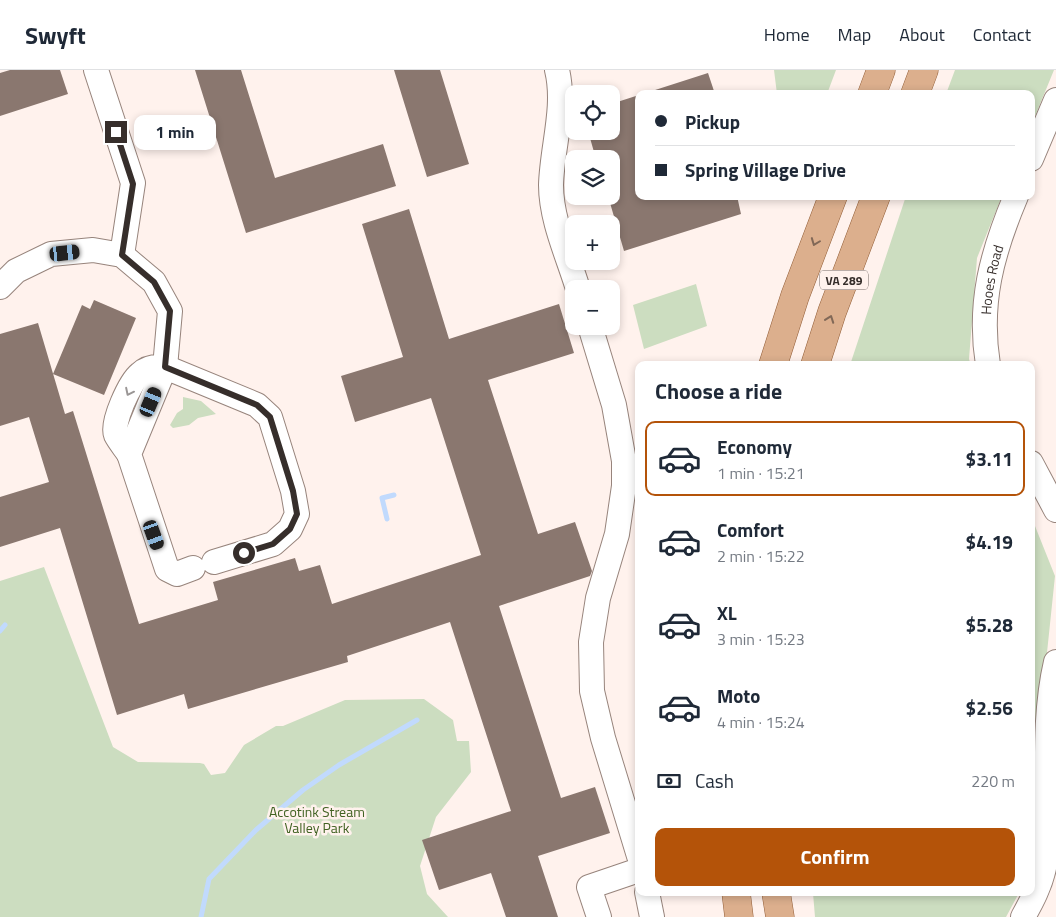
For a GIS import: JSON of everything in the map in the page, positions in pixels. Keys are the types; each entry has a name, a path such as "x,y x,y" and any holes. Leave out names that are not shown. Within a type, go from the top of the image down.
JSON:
{"main road":[{"path":"874,90 881,70"},
{"path":"916,90 924,70"},
{"name":"VA 289","path":"774,361 795,296 831,200"},
{"name":"VA 289","path":"816,361 832,312 874,200"},
{"path":"736,896 739,917"},
{"path":"777,896 780,917"}],"street":[{"path":"96,70 133,184 122,255"},
{"path":"557,70 561,86 551,186 557,223 575,280"},
{"path":"1035,150 1054,109"},
{"name":"Hooes Road","path":"988,361 984,333 985,294 996,249 1014,200"},
{"path":"0,287 16,271 51,254 93,250 122,255 154,282 170,311 165,367"},
{"path":"593,335 614,405 624,461 624,486 617,534 598,598 591,642 592,690 603,738 635,843"},
{"path":"154,366 165,367 257,405 270,417 293,491 297,514 290,529 273,544 177,574 166,569 129,454 115,434 116,422 129,389 140,374 154,366"},
{"path":"1035,471 1056,510"},
{"path":"1035,894 1044,867 1046,845 1048,715 1056,662"},
{"path":"599,917 589,887 635,871"},
{"path":"648,896 652,917"},
{"path":"1023,917 1034,896"}],"green space":[{"path":"774,70 836,70 828,90 776,90"},
{"path":"955,70 1054,70 1035,116 1035,90 948,90"},
{"path":"905,200 1000,200 977,258 970,361 851,361"},
{"path":"696,284 707,326 644,349 633,305"},
{"path":"183,397 201,401 216,414 198,418 189,425 173,428 170,425 177,413 183,409"},
{"path":"1035,526 1055,576 1035,768"},
{"name":"Accotink Stream Valley Park","path":"44,567 113,747 138,762 200,763 204,764 211,775 225,773 244,745 276,726 283,726 345,700 424,699 453,720 457,741 469,741 471,772 436,817 420,866 427,894 448,917 0,917 0,581"},
{"path":"813,896 1017,896 1006,917 815,917"}],"building":[{"path":"10,70 60,70 68,94 0,116 0,73"},
{"path":"195,70 241,70 275,178 383,144 396,186 246,233"},
{"path":"394,70 440,70 469,164 427,177"},
{"path":"708,73 714,90 655,90"},
{"path":"635,96 635,200 738,200 741,214 624,251 620,237 620,215 614,215 611,205 620,205 620,150 593,150 591,140 620,140 620,101"},
{"path":"409,209 449,339 559,304 565,324 565,335 568,335 574,353 488,380 538,534 575,522 592,571 590,576 499,606 561,798 595,787 610,833 538,856 558,917 506,917 491,873 439,890 422,840 511,811 450,622 347,656 348,662 188,709 184,694 117,715 60,528 0,547 0,497 49,482 29,417 0,426 0,334 38,323 65,414 73,411 139,624 218,600 213,582 295,558 299,571 320,565 332,604 481,555 431,398 355,422 341,376 403,357 362,224"},
{"path":"94,300 136,318 104,395 53,374 82,305 90,309"}],"waterway":[{"path":"387,519 382,498 394,495"},
{"path":"0,631 5,625"},
{"path":"201,917 209,879 256,830 303,790 339,765 417,720"}],"route":[{"path":"116,132 133,184 122,255 154,282 170,311 165,367 257,405 270,417 293,491 297,514 290,529 273,544 244,553"}]}
